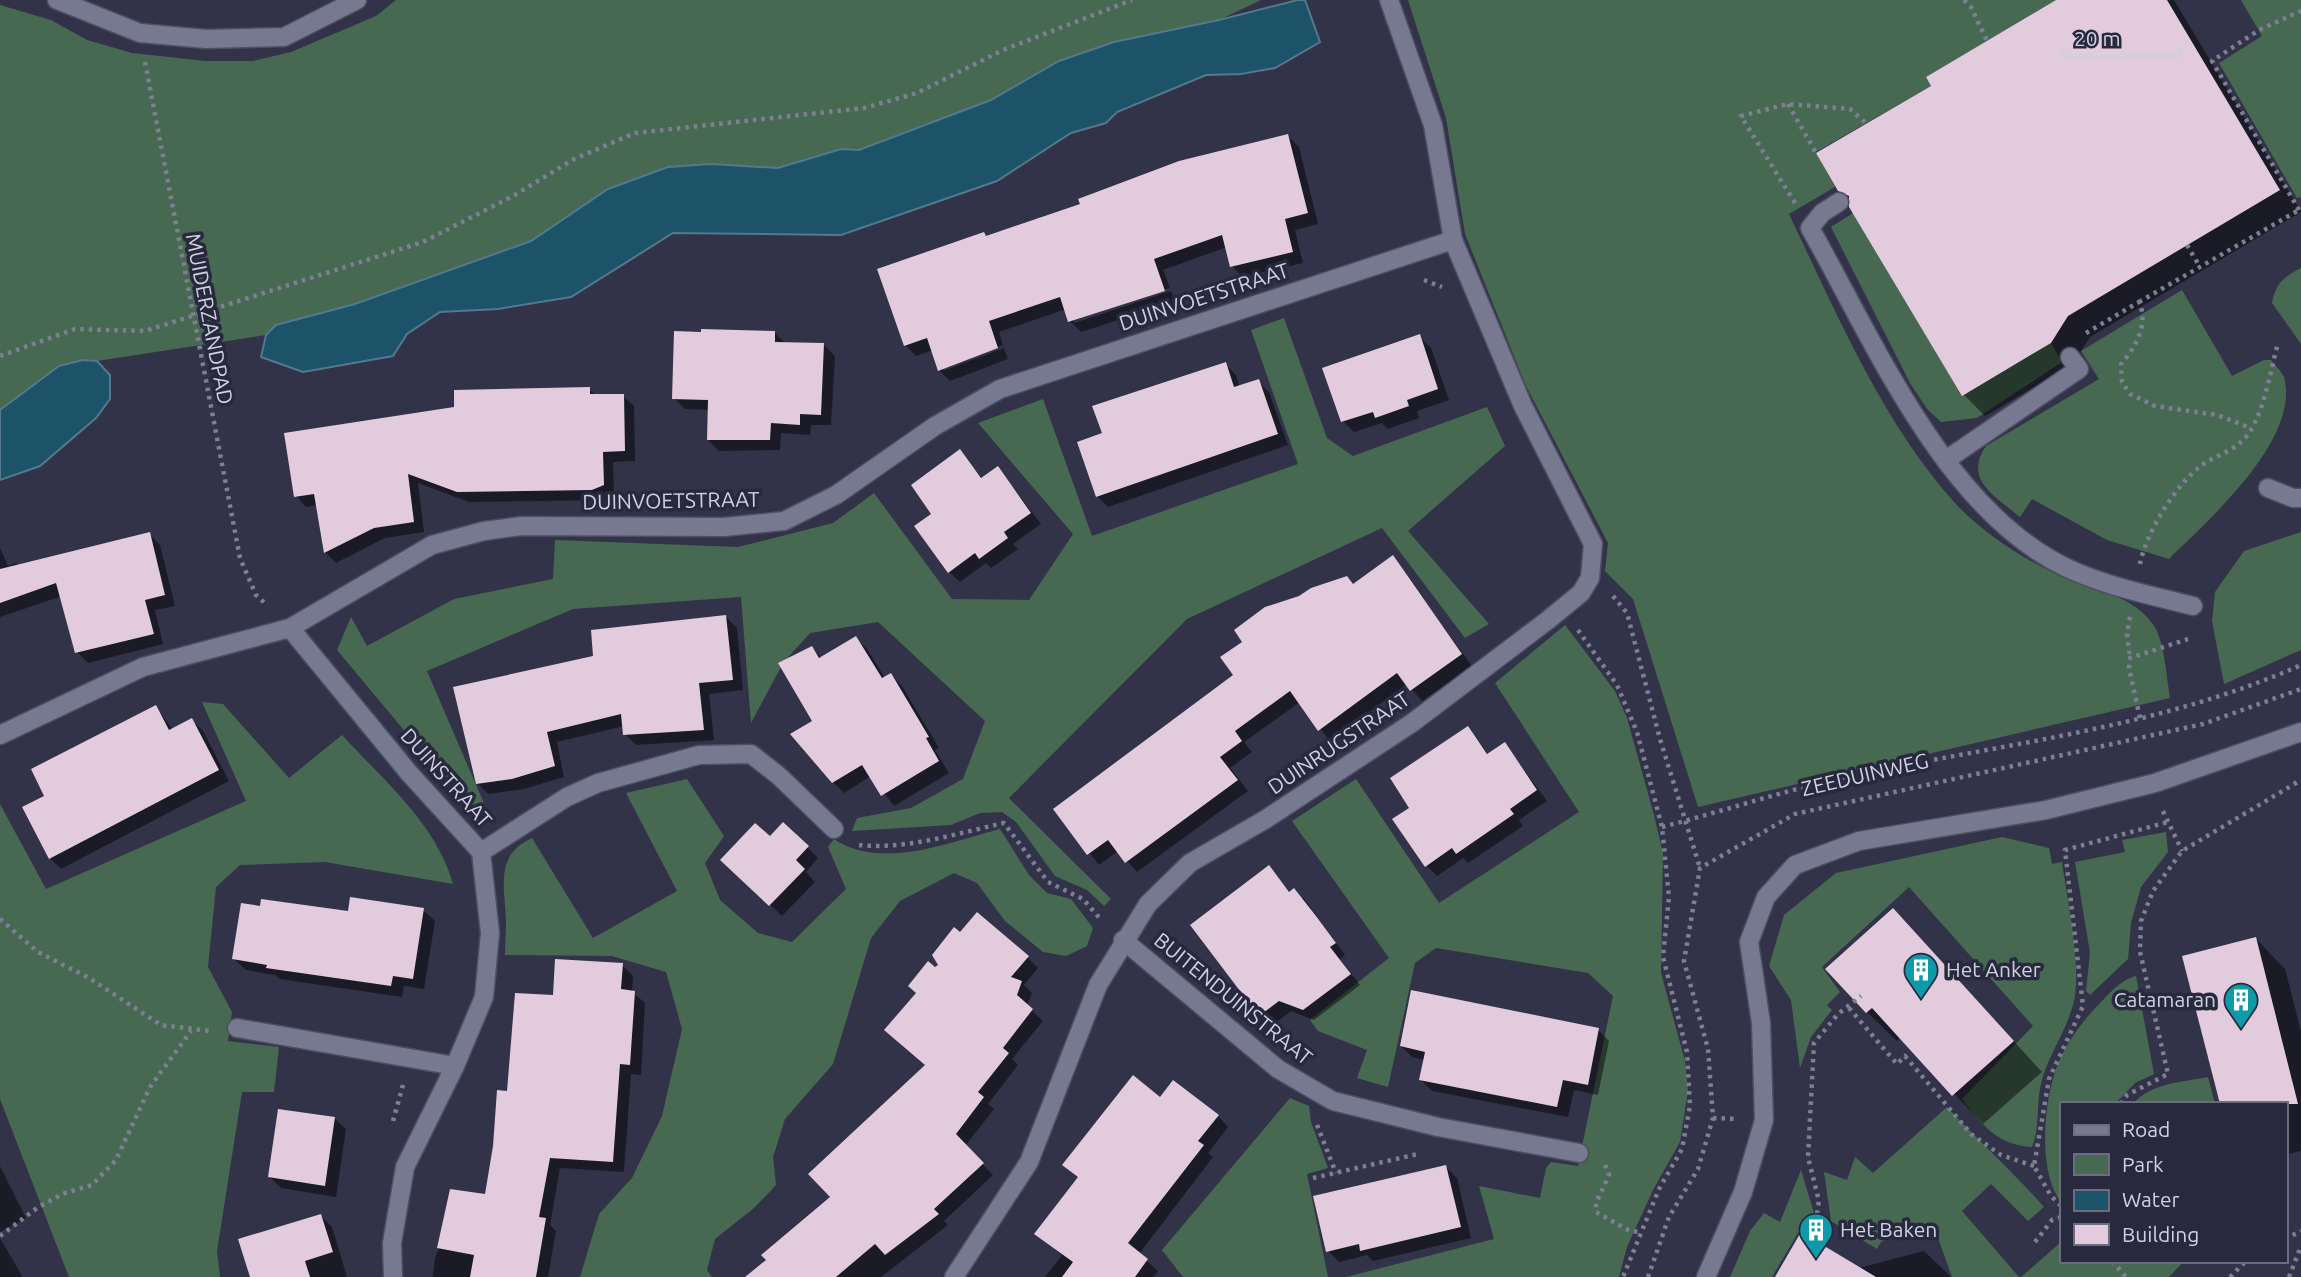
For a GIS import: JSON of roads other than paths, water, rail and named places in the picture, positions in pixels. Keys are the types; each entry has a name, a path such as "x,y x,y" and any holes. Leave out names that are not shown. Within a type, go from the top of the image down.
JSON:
{"street":[{"path":"57,0 140,33 206,39 284,37 352,2"},
{"path":"1389,0 1433,125 1453,240"},
{"path":"1839,202 1822,213 1810,228 1917,418 1969,491 2013,534 2066,568 2134,591 2193,606"},
{"name":"DUINVOETSTRAAT","path":"0,735 143,667 290,628 432,545 484,531 521,526 724,527 784,521 836,495 935,426 1000,389 1453,240"},
{"name":"DUINRUGSTRAAT","path":"954,1277 1029,1162 1098,985 1123,940 1148,904 1190,863 1266,819 1412,723 1581,593 1590,578 1592,544 1523,406 1453,240"},
{"path":"1946,460 2075,363"},
{"path":"2267,488 2293,498 2301,498"},
{"name":"DUINSTRAAT","path":"290,628 409,773 481,852 490,933 484,997 455,1066 405,1167 392,1243 393,1277"},
{"path":"1706,1277 1743,1192 1765,1120 1761,1023 1749,942 1766,897 1795,865 1859,841 2046,810 2155,783 2301,732"},
{"path":"481,852 567,797 598,783 699,755 751,754 779,776 834,828"},
{"name":"BUITENDUINSTRAAT","path":"1123,940 1278,1069 1333,1101 1438,1127 1579,1153"},
{"path":"237,1028 455,1066"}],"water":[{"path":"1305,0 1320,42 1275,68 1241,74 1206,75 1117,112 1106,123 1071,133 997,181 841,235 673,233 571,297 498,309 440,312 407,334 393,356 303,372 261,357 266,335 276,325 355,304 531,241 608,189 668,167 711,164 778,168 841,149 859,150 991,100 1059,61 1114,42"},
{"path":"83,360 97,361 110,375 110,399 96,418 40,466 0,480 0,410 59,366"}],"place":[{"name":"Het Anker","path":"1921,1000"},
{"name":"Catamaran","path":"2241,1030"},
{"name":"Het Baken","path":"1816,1260"}]}
